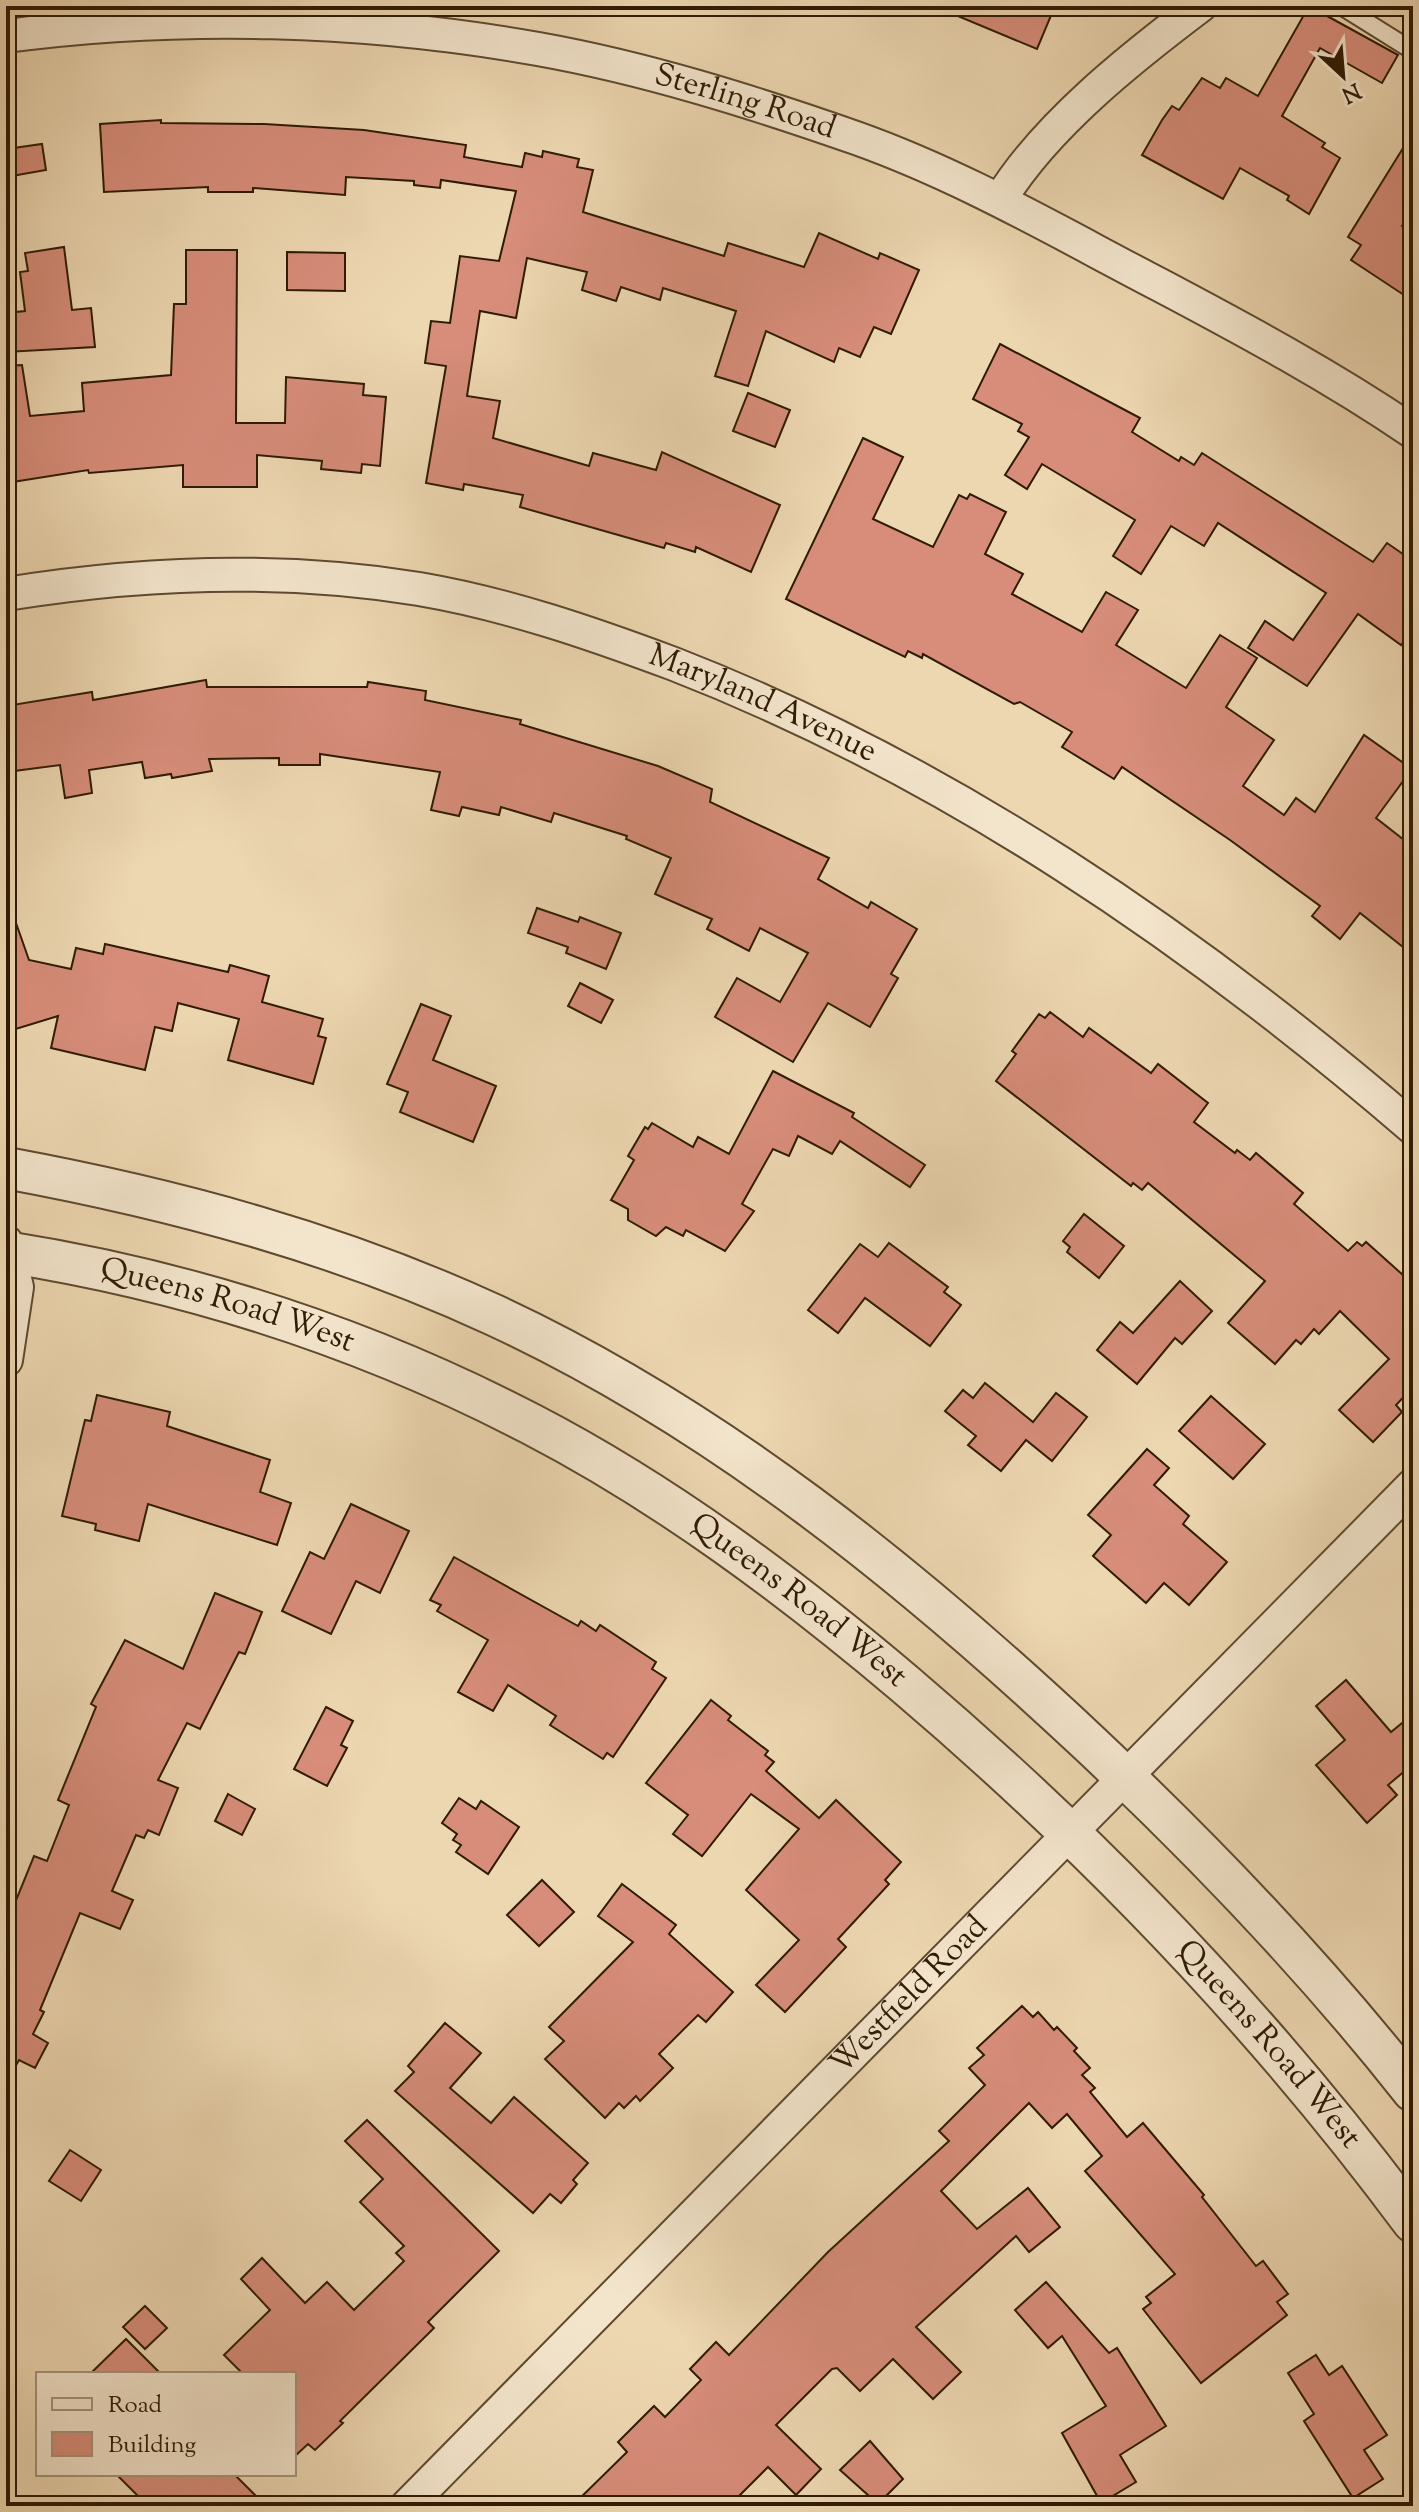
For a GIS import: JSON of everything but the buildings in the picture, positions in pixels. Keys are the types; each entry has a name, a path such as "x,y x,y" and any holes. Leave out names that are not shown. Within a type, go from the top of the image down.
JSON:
{"street":[{"path":"1000,200 1032,158 1091,98 1200,6"},
{"name":"Sterling Road","path":"6,36 123,25 274,24 436,36 539,49 777,112 856,138 1000,200 1235,323 1413,432"},
{"name":"Maryland Avenue","path":"6,594 168,577 315,577 471,599 628,647 823,729 910,773 1060,862 1215,971 1413,1128"},
{"path":"6,1168 133,1192 294,1237 491,1314 596,1367 692,1424 871,1553 1022,1681 1126,1778 1260,1914 1413,2091"},
{"path":"6,1360 17,1287 7,1249"},
{"name":"Queens Road West","path":"7,1249 88,1265 254,1308 358,1346 542,1429 666,1503 798,1597 949,1722 1071,1834 1151,1914 1270,2045 1413,2222"},
{"name":"Westfield Road","path":"407,2506 1413,1485"}],"lane":[{"path":"1341,6 1413,51"}]}
